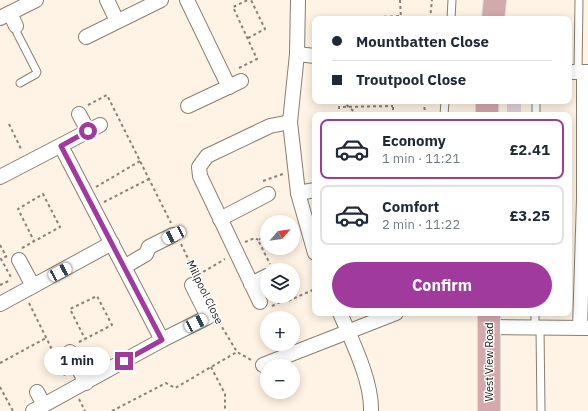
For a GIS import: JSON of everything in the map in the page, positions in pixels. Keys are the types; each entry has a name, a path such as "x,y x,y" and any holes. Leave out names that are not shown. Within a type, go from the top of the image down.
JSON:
{"main road":[{"path":"493,16 495,0"},
{"name":"West View Road","path":"489,320 489,411"}],"street":[{"path":"9,19 36,0"},
{"path":"107,0 117,21"},
{"path":"86,36 161,0"},
{"path":"187,0 231,81 188,106"},
{"path":"298,0 297,54 290,122 298,193 312,242"},
{"path":"297,54 312,56"},
{"path":"489,320 537,327 584,328 586,199 580,72"},
{"path":"0,176 94,128 80,114"},
{"path":"260,302 200,176 199,167 207,156 270,126 290,122"},
{"path":"61,146 162,340"},
{"path":"298,193 312,191"},
{"path":"220,219 268,194"},
{"path":"124,267 146,254 149,247 175,234"},
{"path":"0,304 112,244"},
{"path":"16,258 28,288"},
{"path":"37,392 38,408 162,340 208,317 196,280"},
{"path":"252,284 260,280"},
{"path":"341,316 369,386 372,400 371,411"},
{"path":"269,359 348,332 388,316"},
{"path":"68,350 86,383"}],"lane":[{"path":"451,16 452,0"},
{"path":"579,0 580,72"},
{"path":"9,19 37,73 20,83"},
{"path":"535,316 540,411"}],"path":[{"path":"231,81 257,59 233,7 250,0 265,29 248,38"},
{"path":"400,0 401,16"},
{"path":"430,16 432,0"},
{"name":"Millpool Close","path":"80,114 78,110 107,95 149,179 196,280"},
{"path":"344,104 354,112"},
{"path":"339,112 339,107 393,106 393,112"},
{"path":"8,124 23,152"},
{"path":"85,193 140,161"},
{"path":"268,194 260,182 296,170"},
{"path":"93,208 149,179"},
{"path":"12,280 16,258 34,241 60,226 43,194 18,209 34,241"},
{"path":"0,247 16,258"},
{"path":"196,280 236,252"},
{"path":"12,280 0,259 16,258"},
{"path":"0,285 12,280"},
{"path":"28,288 46,338 72,390"},
{"path":"300,296 312,290"},
{"path":"55,355 68,350 112,325 96,296 70,309 85,339"},
{"name":"Millpool Close","path":"218,319 237,352"},
{"path":"0,363 46,338"},
{"path":"112,411 166,383 175,388 237,352 252,361 260,362"},
{"path":"211,367 225,394 226,411"},
{"path":"0,387 13,411"}],"building":[{"path":"507,104 521,104 521,112 507,112"}],"route":[{"path":"88,131 61,146 162,340 124,361"}]}
